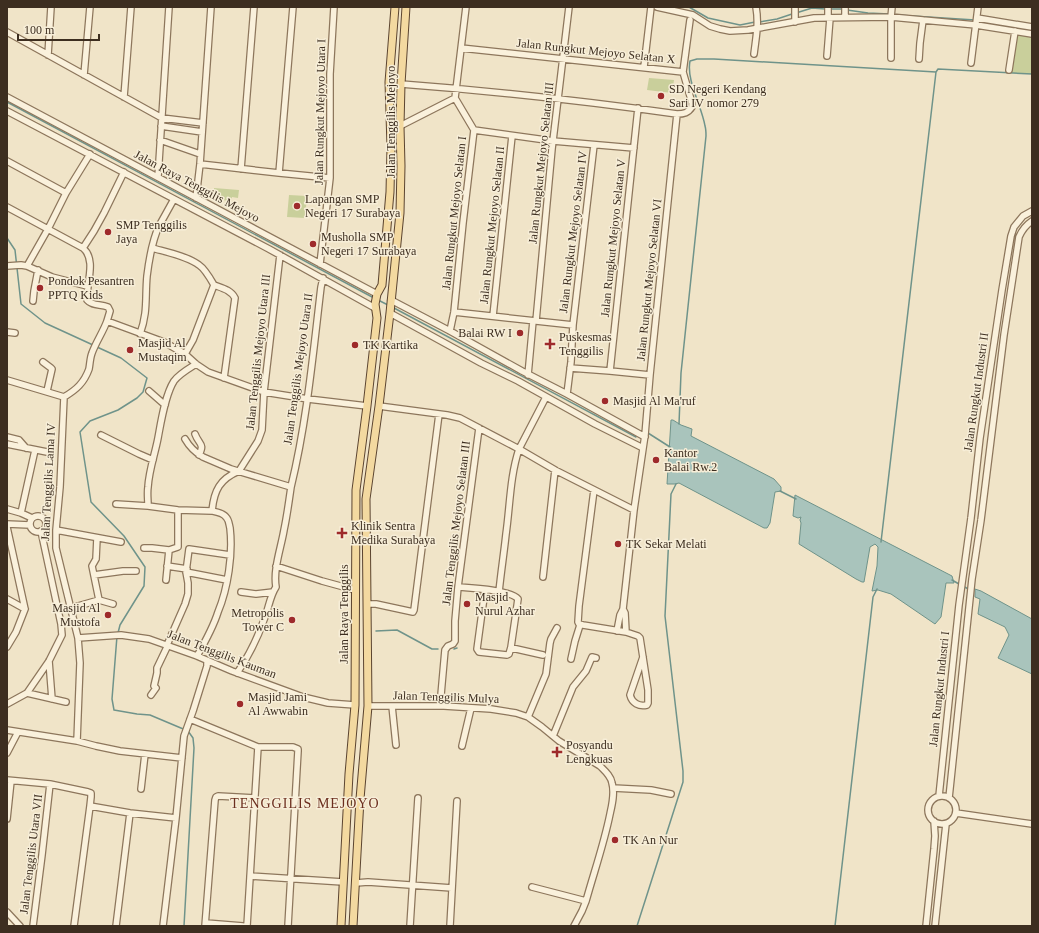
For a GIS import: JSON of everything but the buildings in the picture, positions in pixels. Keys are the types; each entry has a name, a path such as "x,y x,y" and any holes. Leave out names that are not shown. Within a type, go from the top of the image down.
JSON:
{"main road":[{"name":"Jalan Tenggilis Mejoyo","path":"376,301 382,285 389,212 391,153 389,82 395,7"},
{"name":"Jalan Tenggilis Mejoyo","path":"391,306 400,213 401,84 406,7"},
{"path":"392,35 404,36"},
{"path":"389,212 400,213"},
{"name":"Jalan Raya Tenggilis","path":"341,926 351,746 355,705 356,497 374,351 377,318 376,301"},
{"name":"Jalan Raya Tenggilis","path":"353,926 360,800 368,706 366,499 391,306"},
{"path":"374,351 386,353"},
{"path":"361,454 372,456"},
{"path":"348,798 360,800"}],"street":[{"path":"48,55 51,7"},
{"path":"84,75 90,7"},
{"path":"124,97 131,7"},
{"path":"158,177 169,7"},
{"path":"196,198 200,164 211,7"},
{"path":"241,169 254,7"},
{"path":"279,173 293,7"},
{"name":"Jalan Rungkut Mejoyo Utara I","path":"320,264 330,178 330,74 334,7"},
{"path":"400,126 455,98 466,7"},
{"name":"Jalan Rungkut Mejoyo Selatan III","path":"528,375 569,7"},
{"path":"644,67 651,7"},
{"path":"657,7 692,15 710,26 720,29 739,31 758,24 795,22 828,13 845,11 891,14 923,20 977,21 1032,27"},
{"path":"754,54 758,24 756,7"},
{"path":"971,63 978,7"},
{"path":"795,12 795,22"},
{"path":"827,56 828,13"},
{"path":"891,14 891,58"},
{"path":"683,72 690,20"},
{"path":"919,59 923,20"},
{"path":"977,21 1032,34"},
{"path":"1009,70 1015,31"},
{"path":"7,32 162,118 203,123"},
{"name":"Jalan Rungkut Mejoyo Selatan X","path":"461,48 683,72 692,105 691,108 685,113 677,114"},
{"path":"401,84 457,88 638,108 677,114"},
{"name":"Jalan Raya Tenggilis Mejoyo","path":"7,97 320,264 376,301"},
{"name":"Jalan Rungkut Mejoyo Selatan I","path":"450,331 454,312 474,130 455,98"},
{"name":"Jalan Rungkut Mejoyo Selatan V","path":"610,370 638,108"},
{"name":"Jalan Raya Tenggilis Mejoyo","path":"7,110 115,166 174,199 270,248 323,278 376,301"},
{"name":"Jalan Rungkut Mejoyo Selatan VI","path":"623,609 634,510 642,448 645,437 677,114"},
{"path":"161,126 202,132"},
{"path":"474,130 553,141 634,148"},
{"name":"Jalan Rungkut Mejoyo Selatan II","path":"493,316 512,136"},
{"path":"160,140 200,154"},
{"name":"Jalan Rungkut Mejoyo Selatan IV","path":"567,394 573,325 594,145"},
{"path":"24,265 48,229 66,193 90,154"},
{"path":"115,166 119,158"},
{"path":"7,160 66,193"},
{"path":"200,164 330,178"},
{"path":"83,248 104,213 124,172"},
{"path":"140,334 146,312 147,276 152,248 159,226 174,199"},
{"path":"7,207 83,248 86,251 90,263 86,299 89,303 104,305 109,308 104,330 92,355 88,370 82,382 74,391 64,397 7,380"},
{"name":"Jalan Rungkut Industri II","path":"962,583 980,438 1011,236 1014,227 1026,214 1032,211"},
{"name":"Jalan Rungkut Industri II","path":"971,586 981,520 1004,336 1019,237 1025,226 1032,221"},
{"path":"270,248 271,239"},
{"path":"152,248 182,256 200,265 214,285 230,291 233,294 235,298 224,378"},
{"name":"Jalan Tenggilis Mejoyo Utara III","path":"212,511 216,493 221,483 229,475 239,470 255,448 262,430 264,392 280,255"},
{"path":"9,266 24,265 52,277 87,286"},
{"path":"33,301 38,270"},
{"name":"Jalan Tenggilis Mejoyo Utara II","path":"237,673 250,653 265,618 276,586 274,582 276,566 285,527 308,399 323,278"},
{"path":"185,354 193,340 214,285"},
{"path":"391,306 450,331 520,376 546,397 642,448"},
{"path":"391,306 481,363 520,376 528,375 567,394 645,437"},
{"path":"454,312 573,325"},
{"path":"107,321 164,342 185,354 208,372 264,392 367,406"},
{"path":"7,332 15,333"},
{"path":"43,362 52,369 47,391"},
{"path":"148,506 148,487 153,460 161,423 171,388 179,375 196,364"},
{"path":"570,368 610,370 650,375"},
{"path":"148,391 166,405"},
{"name":"Jalan Tenggilis Lama IV","path":"64,397 56,548 78,638 80,663 77,741"},
{"path":"499,592 511,490 519,449 546,397"},
{"path":"379,406 447,414 460,418 555,470 634,510"},
{"path":"367,604 376,604 413,612 414,610 439,414"},
{"name":"Jalan Tenggilis Mejoyo Selatan III","path":"440,706 445,650 448,646 454,643 458,587 478,428"},
{"path":"195,434 202,445 199,455"},
{"path":"101,435 153,460"},
{"path":"7,437 19,440 26,448"},
{"path":"980,438 991,440"},
{"path":"185,439 199,455 231,469 239,470 291,487"},
{"path":"7,444 47,452"},
{"path":"21,513 35,450"},
{"path":"543,577 555,470"},
{"path":"571,658 580,625 578,621 581,587 594,490"},
{"path":"116,504 178,510 212,511 223,514 229,521 231,536 227,580 219,612 210,633 197,656"},
{"path":"7,509 32,518 38,516 44,519 45,525 41,531 62,632 61,638 49,661 27,693 7,704"},
{"path":"144,548 170,550 178,547 178,510"},
{"path":"32,518 30,520 30,525 33,530 38,532 41,531"},
{"path":"7,524 30,525"},
{"path":"7,527 25,609 16,632 7,647"},
{"path":"56,530 121,542"},
{"path":"97,538 96,559 92,565 99,600"},
{"path":"151,695 156,688 154,686 157,668 185,604 188,588 186,571 189,548 230,554"},
{"path":"166,580 170,550"},
{"path":"167,566 227,580"},
{"path":"276,566 355,590"},
{"path":"94,575 123,571 136,571"},
{"path":"962,583 971,586"},
{"name":"Jalan Rungkut Industri I","path":"939,796 962,583"},
{"name":"Jalan Rungkut Industri I","path":"949,798 971,586"},
{"path":"458,587 485,590 499,592 514,596 518,599 512,647 507,655 478,652 477,649 485,590"},
{"path":"241,592 256,594 273,592"},
{"path":"7,599 25,609"},
{"path":"71,608 99,600 113,604"},
{"path":"617,631 621,611 623,609"},
{"path":"623,609 625,612 626,632"},
{"path":"580,625 626,632 640,638 643,657 648,690 649,699 647,705 640,706 633,702 630,695 643,657"},
{"path":"528,717 546,674 551,639 557,628"},
{"name":"Jalan Tenggilis Kauman","path":"78,638 121,635 149,639 303,697 328,703 355,705"},
{"path":"512,647 543,655"},
{"path":"553,736 573,687 586,671 592,657 596,658"},
{"path":"49,661 52,699"},
{"path":"163,926 186,730 208,661"},
{"path":"27,693 66,702"},
{"name":"Jalan Tenggilis Mulya","path":"368,706 440,706 471,708 510,712 528,717 559,741 600,766 611,780 613,788"},
{"path":"392,706 396,745"},
{"path":"462,746 471,708"},
{"path":"190,719 258,748 293,747 298,751 288,926"},
{"path":"7,730 77,741 110,749 182,758"},
{"path":"7,753 18,732"},
{"path":"247,926 258,748"},
{"path":"141,789 145,754"},
{"path":"7,819 9,780 50,784 91,793 74,926"},
{"name":"Jalan Tenggilis Utara VII","path":"32,926 50,784"},
{"path":"574,926 586,901 606,832 613,788 651,790 671,794"},
{"path":"243,926 205,925 215,800 218,796 255,798"},
{"path":"939,796 949,798 955,804 956,813 954,818 946,824 937,823 930,818 928,813 928,808 932,800 939,796"},
{"path":"410,926 418,798"},
{"path":"450,926 457,801"},
{"path":"90,806 130,813 176,818"},
{"path":"116,926 130,813"},
{"path":"956,813 1032,824"},
{"path":"926,926 935,836 934,821"},
{"path":"935,926 946,824"},
{"path":"250,876 343,882"},
{"path":"356,883 368,882 452,888"},
{"path":"532,887 586,901"},
{"path":"7,912 20,926"}],"green space":[{"path":"1016,35 1032,36 1031,74 1010,73"},
{"path":"649,78 674,80 672,93 647,90"},
{"path":"214,188 239,190 238,198 232,197 231,201 222,200 222,196 214,196"},
{"name":"Lapangan SMP Negeri 17 Surabaya","path":"289,195 307,196 305,218 287,217"}],"water":[{"path":"671,420 692,429 691,436 774,479 781,487 781,491 775,492 770,523 767,528 764,528 679,483 667,484"},
{"path":"795,495 952,576 954,583 946,583 941,617 935,624 891,594 878,590 872,591 877,566 878,547 875,544 870,547 864,582 862,582 799,544 801,517 798,518 793,516"},
{"path":"975,589 1032,619 1032,674 998,658 1009,635 1005,627 978,614 980,599 975,597"}],"waterway":[{"path":"689,7 708,18 740,25 755,22"},
{"path":"796,13 812,8 825,9"},
{"path":"829,9 843,9"},
{"path":"847,10 889,14"},
{"path":"759,22 777,19 792,14"},
{"path":"897,15 975,20"},
{"path":"679,424 681,373 706,136 706,128 690,76 690,61 697,59 714,59 936,72"},
{"path":"881,542 936,72 938,69 1032,74"},
{"path":"7,102 374,298"},
{"path":"7,238 15,250 21,304 45,323 93,345"},
{"path":"378,300 388,305"},
{"path":"394,308 636,437"},
{"path":"97,347 121,358 147,378 143,392 137,398 118,410 90,421 80,432 91,502 124,536 145,567 144,586 120,625 118,633"},
{"path":"648,433 670,447"},
{"path":"637,926 683,782 665,616 671,494 676,484"},
{"path":"780,491 796,499"},
{"path":"952,580 959,584"},
{"path":"963,586 970,590"},
{"path":"835,926 873,597 877,589"},
{"path":"376,631 397,630 432,649 438,649"},
{"path":"117,636 112,699 114,710 150,715 188,731 193,738 194,748 184,926"}],"place":[{"name":"SD Negeri Kendang Sari IV nomor 279","path":"661,96"},
{"name":"Lapangan SMP Negeri 17 Surabaya","path":"297,206"},
{"name":"SMP Tenggilis Jaya","path":"108,232"},
{"name":"Musholla SMP Negeri 17 Surabaya","path":"313,244"},
{"name":"Pondok Pesantren PPTQ Kids","path":"40,288"},
{"name":"Balai RW I","path":"520,333"},
{"name":"Puskesmas Tenggilis","path":"550,344"},
{"name":"TK Kartika","path":"355,345"},
{"name":"Masjid Al Mustaqim","path":"130,350"},
{"name":"Masjid Al Ma'ruf","path":"605,401"},
{"name":"Kantor Balai Rw.2","path":"656,460"},
{"name":"Klinik Sentra Medika Surabaya","path":"342,533"},
{"name":"TK Sekar Melati","path":"618,544"},
{"name":"Masjid Nurul Azhar","path":"467,604"},
{"name":"Masjid Al Mustofa","path":"108,615"},
{"name":"Metropolis Tower C","path":"292,620"},
{"name":"Masjid Jami Al Awwabin","path":"240,704"},
{"name":"Posyandu Lengkuas","path":"557,752"},
{"name":"TK An Nur","path":"615,840"}],"district":[{"name":"TENGGILIS MEJOYO","path":"305,803"}]}
